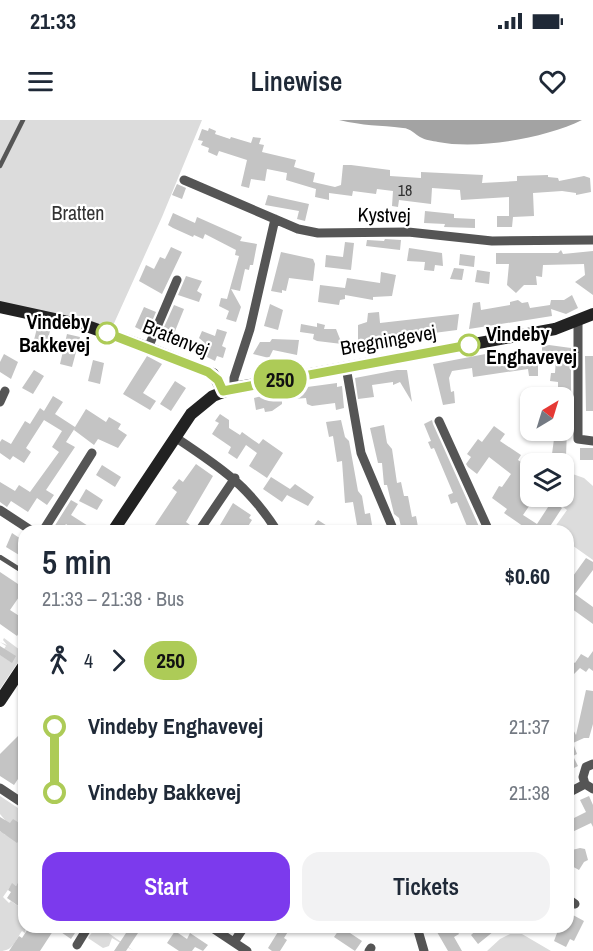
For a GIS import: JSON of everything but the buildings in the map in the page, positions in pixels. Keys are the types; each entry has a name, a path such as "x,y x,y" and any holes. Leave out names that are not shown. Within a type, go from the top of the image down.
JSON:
{"street":[{"name":"Kystvej","path":"184,180 298,229 318,232 387,230 492,241 593,240"},
{"path":"229,389 250,329 275,219"},
{"path":"148,348 177,280"},
{"name":"Bratenvej","path":"0,307 87,326 213,374 229,389"},
{"name":"Bregningevej","path":"117,525 196,409 229,389 555,329 578,322 593,314"},
{"path":"578,322 578,439 593,441"},
{"path":"346,367 361,453 391,525"},
{"path":"0,402 6,392"},
{"path":"439,421 486,525"},
{"path":"176,437 235,478 248,491 273,525"},
{"path":"47,525 92,453"},
{"path":"204,525 235,478"},
{"path":"0,510 23,525"},
{"path":"0,701 18,674"},
{"path":"574,791 589,786 583,774 586,767 593,764"},
{"path":"0,788 18,797"},
{"path":"77,945 84,933"},
{"path":"220,933 247,951"},
{"path":"234,942 240,933"},
{"path":"419,933 424,951"}],"lane":[{"path":"0,166 23,120"},
{"path":"0,557 18,568"}],"green space":[{"name":"Bratten","path":"0,120 202,120 162,217 111,330 0,303"},
{"path":"574,474 584,478 593,486 593,560 574,547 574,525 556,525 567,510 563,507 574,507"},
{"path":"4,638 18,648 18,662 0,689 0,655 6,646 0,642 7,645"},
{"path":"0,796 18,808 18,826 4,825 5,820 0,814"},
{"path":"3,827 4,834 18,840 18,882 16,886 12,884 3,897 9,903 11,901 18,906 18,933 21,933 11,947 4,951 0,951 0,832"},
{"path":"92,933 108,933 134,951 112,938 109,946 103,948 88,938"},
{"path":"510,934 522,934 551,951 487,951 500,939"}],"shaded area":[{"path":"339,120 582,120 550,132 512,141 454,144 422,138 406,128"}],"bus line":[{"name":"250","path":"107,333 213,374 223,391 469,345"}],"place":[{"name":"Vindeby Bakkevej","path":"107,333"},
{"name":"Vindeby Enghavevej","path":"469,345"}]}
